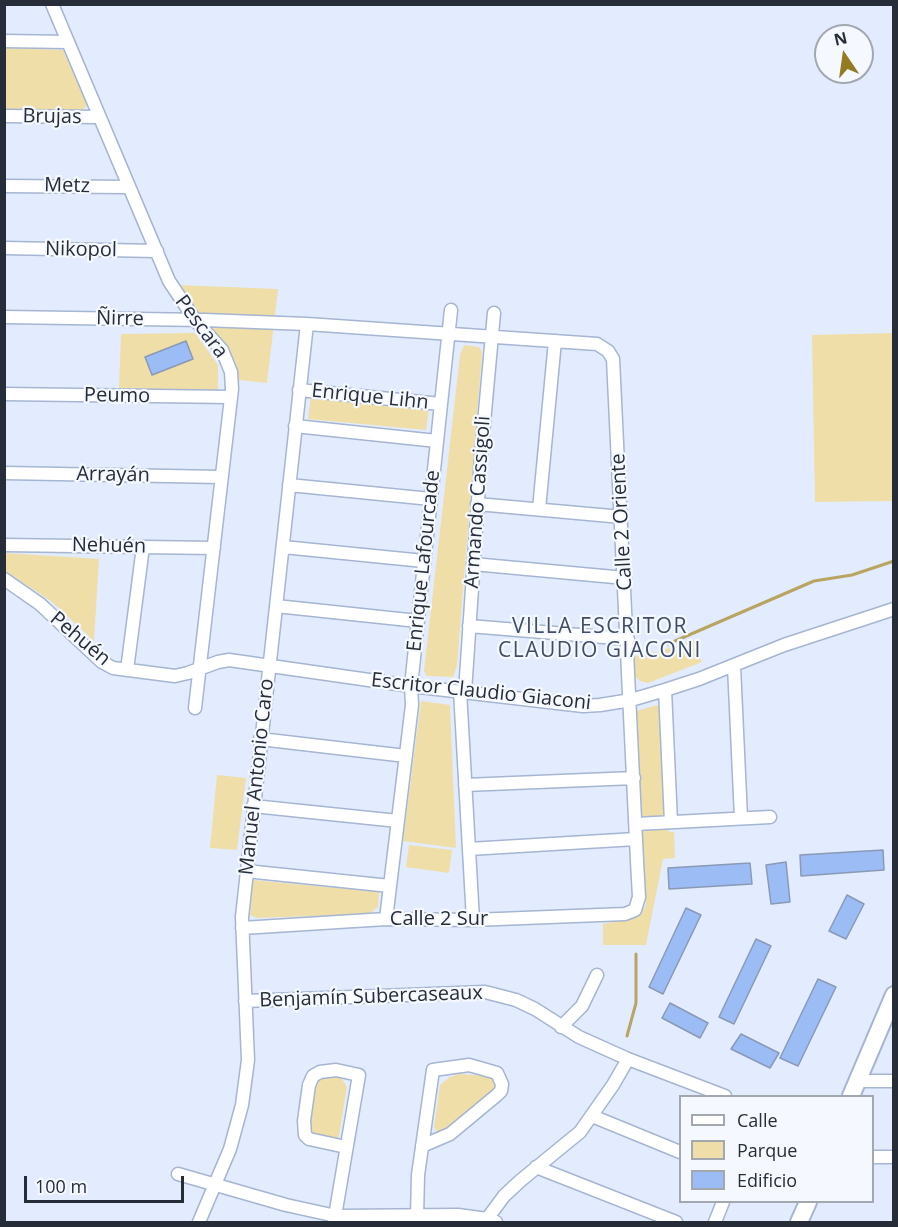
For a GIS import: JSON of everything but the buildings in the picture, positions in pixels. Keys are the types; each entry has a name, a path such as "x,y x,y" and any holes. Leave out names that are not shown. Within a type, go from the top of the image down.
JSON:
{"main road":[{"path":"854,1089 890,1012 894,995"},
{"path":"799,1222 808,1203"}],"street":[{"name":"Pescara","path":"52,4 172,288 195,320 218,344 226,357 232,381 195,708"},
{"path":"4,41 68,42"},
{"name":"Brujas","path":"4,116 99,117"},
{"name":"Metz","path":"4,186 129,187"},
{"name":"Nikopol","path":"4,249 157,250"},
{"name":"Enrique Lafourcade","path":"386,919 412,705 411,686 451,310"},
{"name":"Armando Cassigoli","path":"473,920 465,785 463,691 494,313"},
{"name":"Ñirre","path":"4,317 307,324 597,344 608,351"},
{"name":"Manuel Antonio Caro","path":"199,1222 230,1149 242,1105 248,1060 242,928 246,871 307,324"},
{"path":"539,509 555,341"},
{"name":"Calle 2 Oriente","path":"608,351 613,359 631,700 639,897 635,910"},
{"name":"Enrique Lihn","path":"299,390 441,404"},
{"name":"Peumo","path":"4,394 230,398"},
{"path":"295,426 437,441"},
{"name":"Arrayán","path":"4,472 221,477"},
{"path":"289,485 431,499"},
{"path":"477,504 622,517"},
{"name":"Nehuén","path":"4,545 214,548"},
{"path":"128,670 143,547"},
{"path":"283,547 424,561"},
{"path":"474,564 625,578"},
{"name":"Pehuén","path":"4,579 40,604 102,662 113,668 174,676 229,660 270,666"},
{"path":"276,606 418,621"},
{"name":"Escritor Claudio Giaconi","path":"270,666 411,686 600,705 631,700 665,690 734,666 784,645 894,609"},
{"path":"469,626 628,639"},
{"path":"734,666 741,818"},
{"path":"665,690 671,822"},
{"path":"260,739 406,756"},
{"path":"465,785 634,778"},
{"path":"253,806 398,821"},
{"path":"636,824 771,817"},
{"path":"469,849 636,839"},
{"path":"246,871 390,886"},
{"name":"Calle 2 Sur","path":"242,928 386,919 473,920 625,914 635,910"},
{"path":"561,1026 582,1006 597,975"},
{"name":"Benjamín Subercaseaux","path":"245,1001 485,992 516,1000 535,1009 579,1037 628,1059 722,1095"},
{"path":"178,1174 335,1219 458,1215 488,1221 504,1196 580,1132 628,1059"},
{"path":"417,1216 418,1175 422,1146 433,1070 458,1065 482,1067 497,1073 502,1088 497,1095 458,1128 422,1146"},
{"path":"335,1219 359,1075 336,1070 320,1072 313,1076 309,1085 304,1126 306,1138 346,1147"},
{"path":"854,1089 894,1081"},
{"path":"592,1116 679,1151"},
{"path":"874,1156 894,1157"},
{"path":"536,1167 676,1222"},
{"path":"715,1222 723,1203"}],"green space":[{"path":"5,48 63,50 87,105 83,110 5,109"},
{"path":"176,285 278,289 267,383 239,380 234,360"},
{"path":"195,333 218,365 218,391 119,388 121,334"},
{"path":"893,333 893,501 815,502 812,335"},
{"path":"464,345 479,347 482,352 457,666 453,677 427,676 424,671 460,355"},
{"path":"311,395 429,408 426,430 308,419"},
{"path":"5,553 99,559 94,641 51,601 5,571"},
{"path":"694,640 702,662 648,683 640,681 635,676 634,656 657,652"},
{"path":"421,701 450,705 456,848 403,841"},
{"path":"661,704 669,832 674,832 675,858 663,859 646,945 603,945 603,924 641,914 646,905 636,711"},
{"path":"217,775 246,778 237,850 210,848"},
{"path":"409,845 452,850 449,873 406,867"},
{"path":"253,880 379,892 378,907 369,914 257,918 250,915"},
{"path":"459,1074 487,1076 495,1080 495,1091 445,1132 437,1131 434,1127 440,1085 450,1077"},
{"path":"323,1076 341,1077 347,1087 339,1136 336,1139 311,1132 307,1126 314,1090 317,1082"}],"waterway":[{"path":"668,644 814,581 852,575 894,561"},
{"path":"627,1036 636,1003 636,954"}],"district":[{"name":"VILLA ESCRITOR CLAUDIO GIACONI","path":"600,639"}]}
